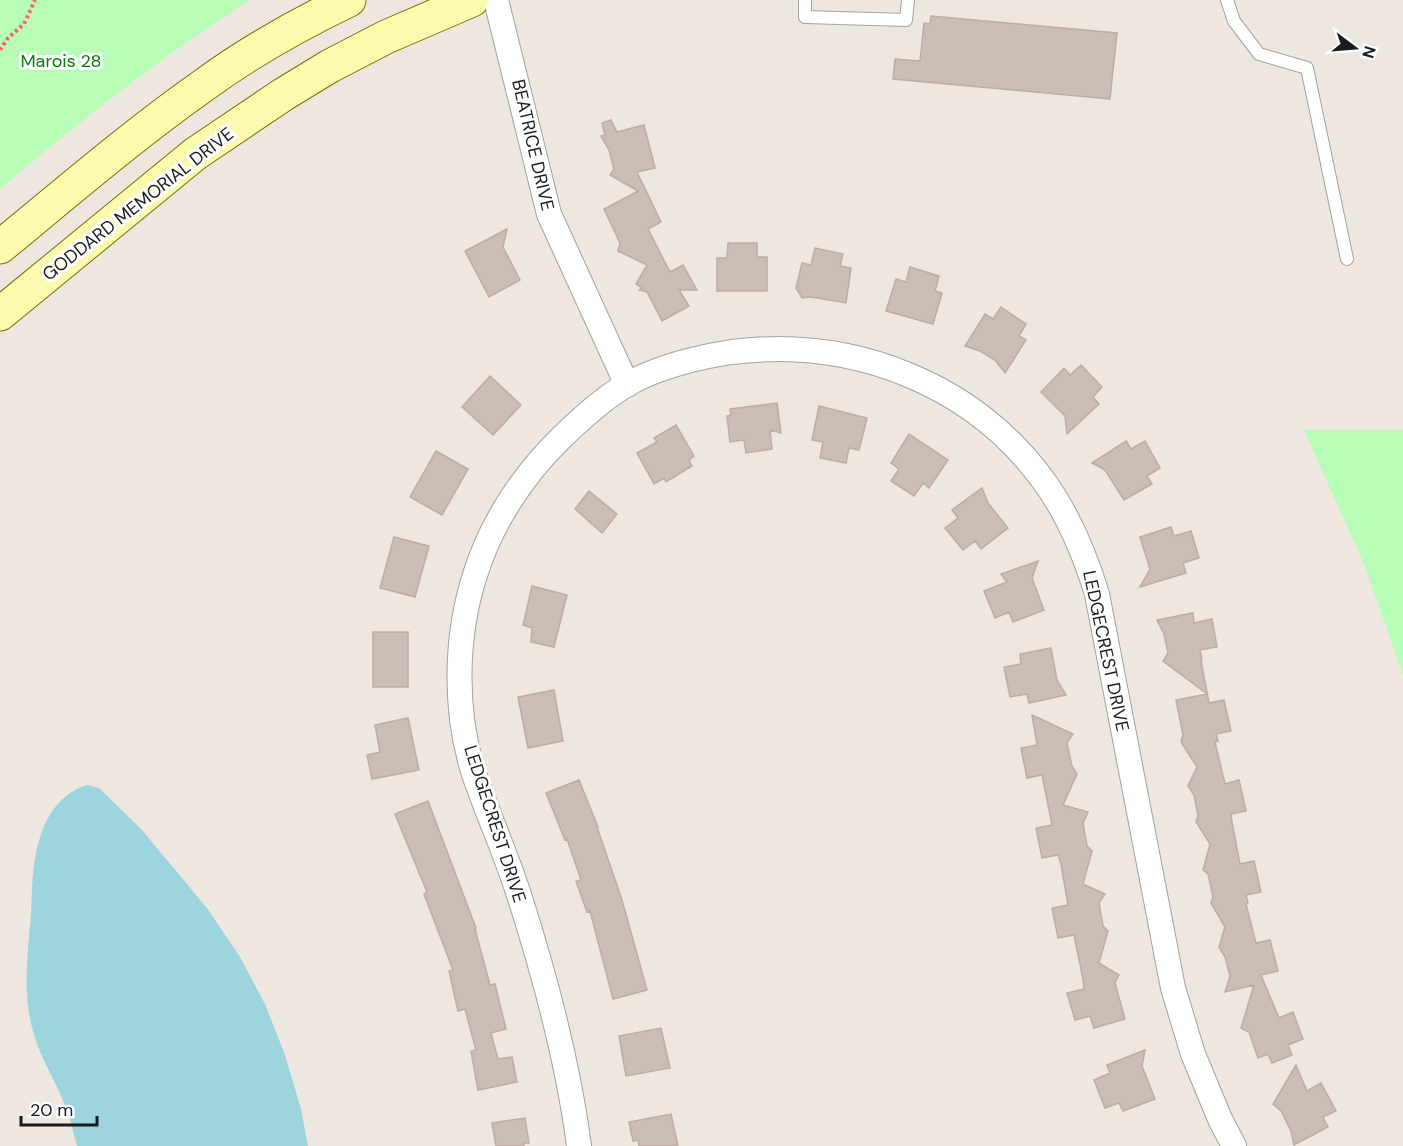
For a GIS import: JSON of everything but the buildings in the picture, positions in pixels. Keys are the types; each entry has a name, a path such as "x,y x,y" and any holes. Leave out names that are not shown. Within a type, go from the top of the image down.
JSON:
{"main road":[{"path":"0,247 147,127 205,84 307,21 349,0"},
{"name":"GODDARD MEMORIAL DRIVE","path":"0,314 195,154 266,106 330,66 386,37 472,0"}],"street":[{"name":"BEATRICE DRIVE","path":"496,0 519,85 542,194 627,385"},
{"name":"LEDGECREST DRIVE","path":"579,1146 565,1064 550,1003 518,893 473,770 462,718 460,673 463,628 474,576 489,537 512,498 542,457 583,418 627,385 673,364 709,355 763,348 821,351 852,357 902,371 953,397 1006,438 1027,460 1063,510 1081,547 1097,594 1173,988 1193,1054 1234,1146"}],"lane":[{"path":"805,0 805,17 906,21 908,0"},
{"path":"1227,0 1234,21 1259,54 1307,68 1347,259"}],"path":[{"path":"0,50 8,38 24,24 35,0"}],"green space":[{"name":"Marois 28","path":"0,0 250,0 217,21 122,90 0,189"},
{"path":"1304,430 1403,430 1403,675 1364,564"}],"water":[{"path":"87,785 99,788 142,830 207,908 240,957 265,1004 285,1055 301,1109 308,1146 77,1146 70,1119 33,1031 28,1002 27,972 34,868 42,831 50,814 62,799"}]}
